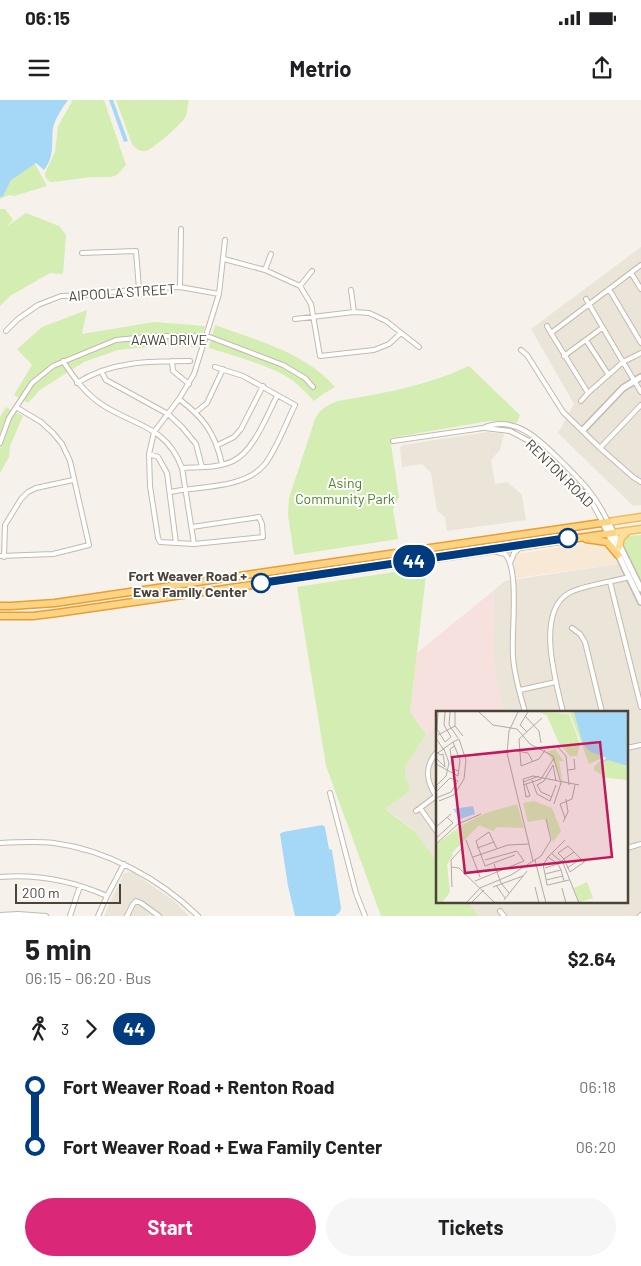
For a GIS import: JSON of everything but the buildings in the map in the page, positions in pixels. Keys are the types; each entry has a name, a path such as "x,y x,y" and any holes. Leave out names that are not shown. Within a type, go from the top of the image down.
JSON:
{"highway":[{"path":"580,537 599,531 606,524"},
{"path":"0,606 55,603 606,524"},
{"path":"0,616 32,616 57,613 610,533"},
{"path":"580,537 607,542 618,555"}],"main road":[{"path":"606,524 641,517"},
{"path":"610,533 641,529"},
{"path":"619,547 621,538 630,530"}],"street":[{"path":"180,288 181,228"},
{"path":"192,527 259,517 263,533 262,538 194,544 160,542 150,486 149,454 154,432 179,399 194,374 219,294 225,240"},
{"path":"82,253 136,251 139,289"},
{"path":"265,270 271,254"},
{"path":"224,259 265,270 300,286 310,304 320,356 374,350 389,344 401,333"},
{"path":"551,333 641,265"},
{"path":"300,286 312,271"},
{"path":"631,272 641,289"},
{"name":"AIPOOLA STREET","path":"6,331 18,319 38,305 61,296 91,296 139,289 180,288 219,294"},
{"path":"610,289 641,343"},
{"path":"351,290 354,312"},
{"path":"586,299 641,392"},
{"path":"295,319 354,312 369,313 386,321 418,347"},
{"path":"546,326 588,393"},
{"path":"564,356 602,328"},
{"name":"AAWA DRIVE","path":"0,443 10,418 32,383 53,366 116,340 156,336 207,336 283,365 305,378 314,387"},
{"path":"586,340 608,374"},
{"path":"520,350 527,355 563,412 633,478 641,482"},
{"path":"581,401 623,362 641,353"},
{"path":"77,383 100,371 134,363 154,360 190,361"},
{"path":"63,361 77,383 101,404 154,432 169,443 178,457 182,468 194,544"},
{"path":"172,361 173,371 189,384"},
{"path":"170,492 234,482 252,475 265,464 295,406 243,376 215,367"},
{"path":"196,412 207,403 223,369"},
{"path":"100,371 111,384 168,414 182,427 196,444 202,466"},
{"path":"583,430 623,388 641,377"},
{"path":"218,445 234,437 241,429 263,386"},
{"path":"182,468 222,464 234,460 252,443 277,396"},
{"path":"179,399 196,412 209,428 218,445 222,464"},
{"path":"600,448 641,405"},
{"path":"16,407 41,422 53,432 62,444 70,461 89,545 52,554 2,556 5,525 21,499 28,492 36,488 73,480"},
{"name":"RENTON ROAD","path":"394,441 483,428 494,424 522,429 535,437 590,490 641,602"},
{"name":"RENTON ROAD","path":"483,428 510,431 529,440 590,499 606,524"},
{"path":"149,454 158,458 167,473 176,543"},
{"name":"RENTON ROAD","path":"610,533 641,589"},
{"path":"511,564 514,553 526,544"},
{"path":"488,551 504,553 509,558 511,564 515,610 513,654 525,711"},
{"path":"563,711 550,642 556,605 563,597 573,591 629,577"},
{"path":"610,582 641,706"},
{"path":"572,628 580,634 585,642 602,711"},
{"path":"520,690 556,682"},
{"path":"628,748 641,745"},
{"path":"436,754 430,763 428,774 429,784 436,795"},
{"path":"330,793 356,893 365,916"},
{"path":"436,798 418,810 436,831"},
{"path":"0,843 53,843 94,852 124,864 175,896 198,916"},
{"path":"628,848 641,844"},
{"path":"98,916 124,864"},
{"path":"0,878 20,876 47,878 80,886 107,896"},
{"path":"70,916 80,886"},
{"path":"127,916 136,901 160,916"},
{"path":"500,911 504,916"},
{"path":"0,915 46,916"}],"shaded area":[{"path":"641,247 641,505 633,506 558,433 574,404 531,329"},
{"path":"487,432 504,434 500,450 491,460 495,484 507,482 522,495 526,520 447,531 445,517 437,511 431,473 422,464 402,467 400,447"},
{"path":"595,542 605,545 618,564 516,578 514,559 518,554"},
{"path":"618,564 641,609 641,916 479,916 470,904 628,904 628,711 503,711 492,647 493,591 505,581"},
{"path":"493,591 493,655 503,711 436,711 436,727 426,734 410,712 417,653"},
{"path":"436,727 436,860 414,831 385,809 410,791 405,780 405,767 426,734"},
{"path":"132,872 173,900 189,916 104,916 124,873"}],"green space":[{"path":"73,100 104,100 126,165 117,175 53,182 50,182 45,177 55,152 58,126"},
{"path":"116,100 189,100 184,119 160,142 144,151 138,150 132,144"},
{"path":"35,164 47,186 0,199 0,171"},
{"path":"0,209 5,209 13,220 6,227 26,213 59,226 66,235 63,274 50,273 10,296 0,306"},
{"path":"87,310 82,334 154,322 205,326 198,347 159,346 118,350 84,362 40,390 28,403 14,395 32,365 17,349 42,327"},
{"path":"215,325 264,342 295,356 323,375 335,387 314,401 295,382 283,375 252,361 209,348"},
{"name":"Asing Community Park","path":"469,366 520,415 517,423 489,421 390,438 399,497 393,509 398,539 294,555 288,515 289,498 319,412 328,405 338,401 421,384"},
{"path":"6,407 23,416 10,446 9,457 0,473 0,417"},
{"path":"641,535 641,581 623,544 628,536"},
{"path":"427,567 410,712 426,734 405,767 405,779 410,791 385,809 414,831 436,860 436,904 470,904 479,916 381,916 326,766 297,587"}],"water":[{"path":"0,100 68,100 54,125 50,160 44,170 36,163 11,180 3,196 0,197"},
{"path":"109,100 113,100 128,141 124,142"},
{"path":"322,825 325,827 329,849 332,850 341,908 340,912 335,916 295,916 280,834"}],"bus line":[{"name":"44","path":"261,583 568,538"}],"place":[{"name":"Fort Weaver Road + Ewa Family Center","path":"261,583"}]}
